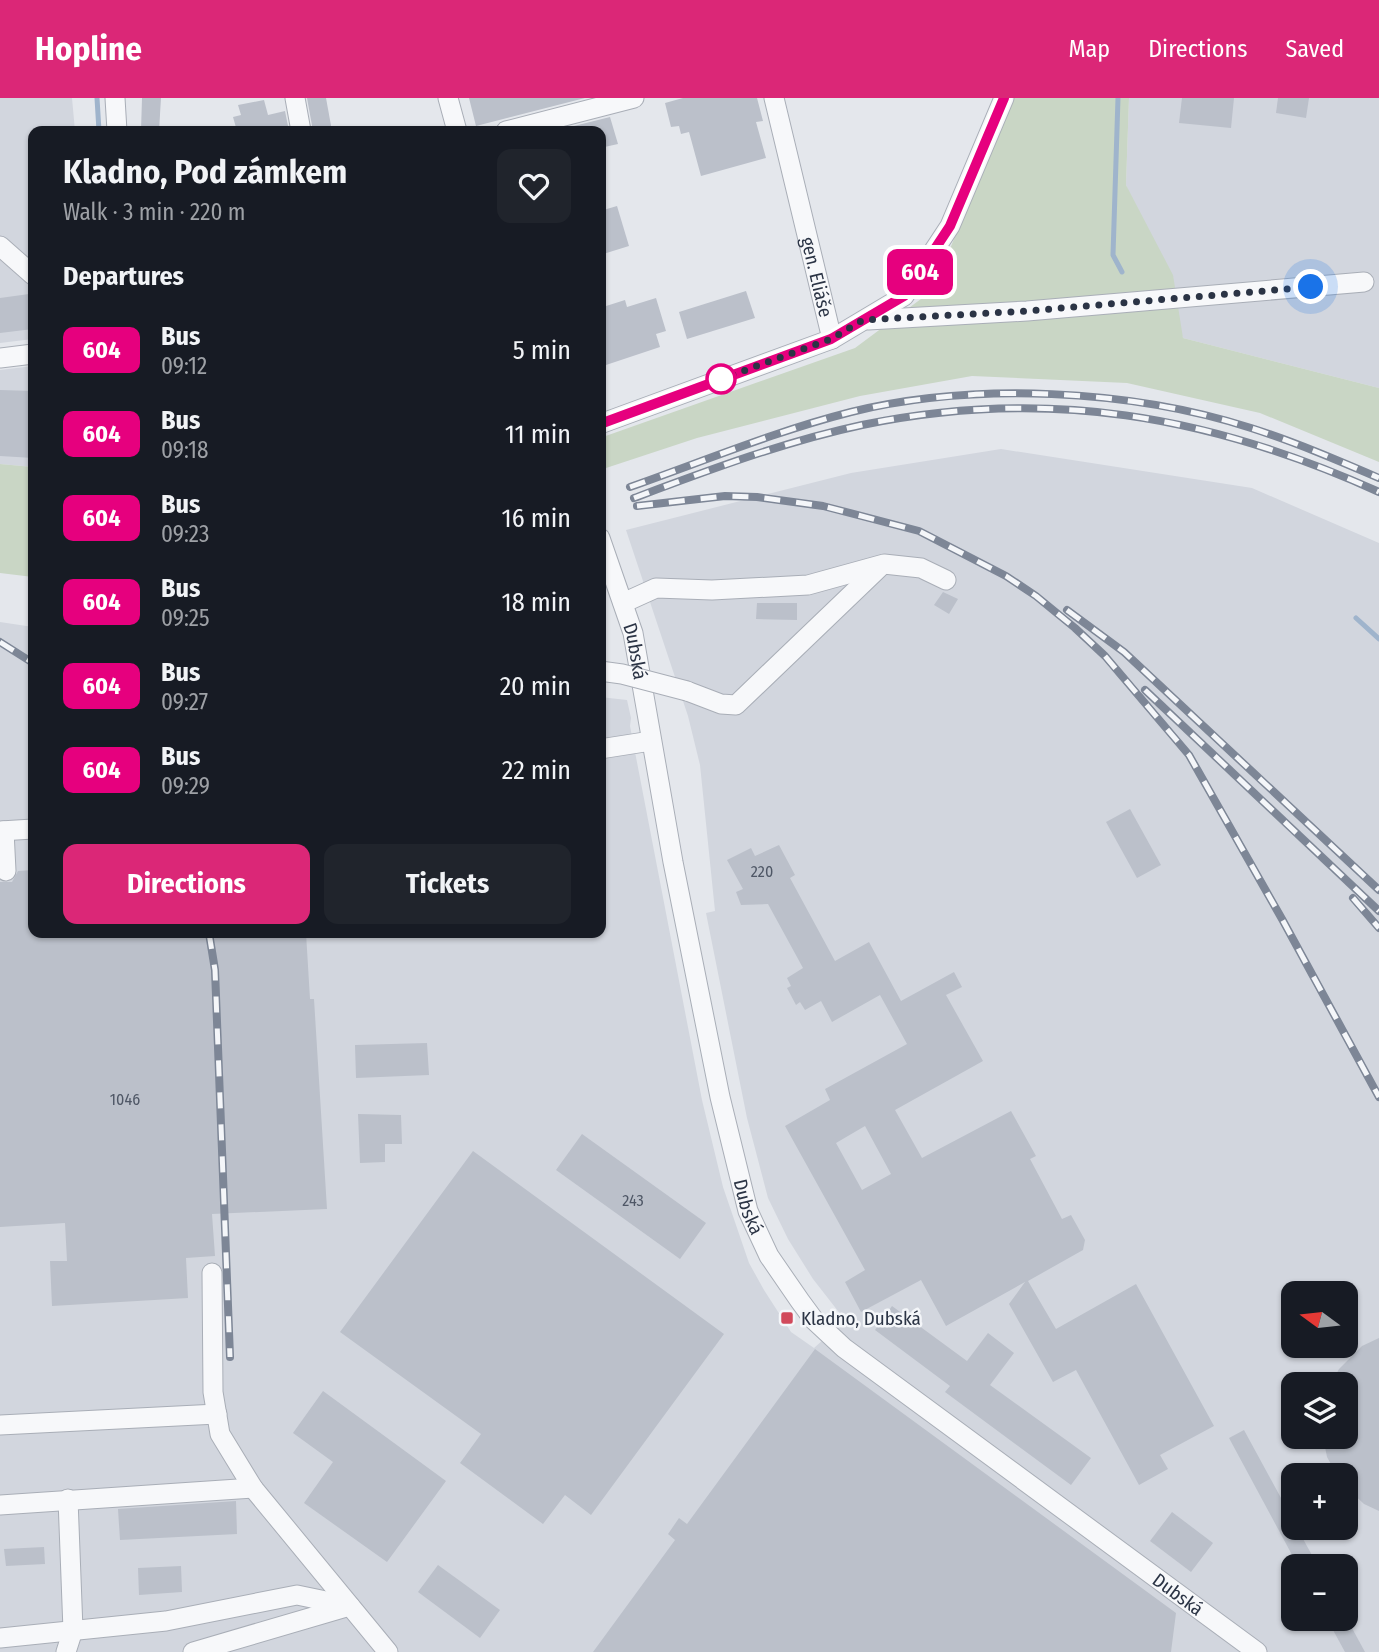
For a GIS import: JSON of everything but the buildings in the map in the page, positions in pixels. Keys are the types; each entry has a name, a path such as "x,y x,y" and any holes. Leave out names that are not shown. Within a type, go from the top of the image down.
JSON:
{"street":[{"path":"115,98 117,126"},
{"path":"295,98 300,126"},
{"path":"449,98 456,126"},
{"path":"525,126 634,98"},
{"name":"gen. Eliáše","path":"606,422 831,339 774,98"},
{"path":"831,339 904,296 950,226 1004,98"},
{"path":"0,246 28,271"},
{"path":"863,320 1027,311 1364,282"},
{"path":"0,358 28,355"},
{"name":"Dubská","path":"606,555 633,634 720,1097 748,1211 769,1256 814,1320 844,1348 1257,1652"},
{"path":"606,672 687,691 721,704 736,705 884,564"},
{"path":"623,603 656,588 712,590 808,585 884,564 921,568 946,580"},
{"path":"606,748 651,741"},
{"path":"6,872 2,831 28,829"},
{"path":"212,1273 213,1392 220,1434 253,1488 388,1652"},
{"path":"0,1425 216,1415"},
{"path":"0,1505 253,1488"},
{"path":"66,1652 73,1630 68,1499"},
{"path":"0,1638 166,1621 297,1595 350,1606"},
{"path":"193,1652 350,1606"}],"shaded area":[{"path":"0,98 72,98 75,126 28,126 28,340 0,343"},
{"path":"1129,98 1379,98 1379,388 1183,338 1126,185"},
{"path":"28,367 28,467 0,464 0,370"},
{"path":"1001,449 1252,488 1379,543 1379,1652 0,1652 0,622 28,626 28,938 606,938 606,698 627,700 702,1100 723,1187 749,1263 764,1290 791,1332 814,1348 845,1320 813,1279 788,1239 768,1198 747,1118 706,913 715,911 700,765 688,716 626,530 851,473"}],"green space":[{"path":"1012,98 1129,98 1126,185 1173,275 1183,338 1379,388 1379,462 1260,413 1127,383 972,376 860,396 697,438 606,468 606,436 855,348 933,290"},
{"path":"0,464 28,467 28,576 0,573"}],"waterway":[{"path":"97,98 99,126"},
{"path":"1118,98 1113,255 1122,272"},
{"path":"1356,618 1379,639"}],"railway":[{"path":"630,487 768,437 851,412 948,396 1000,394 1104,398 1204,415 1284,439 1379,478"},
{"path":"634,498 746,457 833,432 930,414 996,409 1062,409 1126,415 1189,427 1316,465 1379,492"},
{"path":"637,506 725,496 757,497 823,506 919,531 1006,576 1036,596 1105,656 1189,755 1379,1097"},
{"path":"1067,610 1124,652 1379,890"},
{"path":"0,642 28,660"},
{"path":"1145,690 1379,911"},
{"path":"1353,898 1379,928"},
{"path":"210,938 215,970 230,1357"}],"bus line":[{"name":"604","path":"606,422 831,339 904,296 950,226 1004,98"}],"place":[{"name":"Kladno, Dubská","path":"787,1318"}],"route":[{"path":"721,379 831,339 863,320 1027,311 1311,287"}]}
